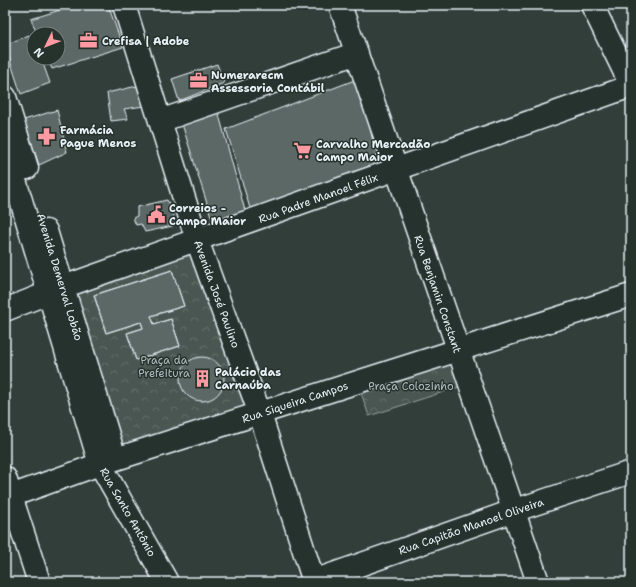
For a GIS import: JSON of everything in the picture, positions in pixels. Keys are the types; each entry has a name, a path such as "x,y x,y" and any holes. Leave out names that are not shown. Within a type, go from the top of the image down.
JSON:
{"street":[{"name":"Avenida José Paulino","path":"124,5 197,240 260,414 313,582"},
{"name":"Rua Benjamin Constant","path":"340,5 457,350 538,582"},
{"path":"592,5 631,85"},
{"path":"160,121 357,53"},
{"name":"Rua Padre Manoel Félix","path":"5,310 56,290 631,85"},
{"name":"Avenida Demerval Lobão","path":"5,96 56,290 108,461"},
{"name":"Avenida Demerval Lobão","path":"5,147 56,290"},
{"name":"Rua Siqueira Campos","path":"7,491 260,414 631,295"},
{"name":"Rua Santo Antônio","path":"108,461 167,582"},
{"name":"Rua Capitão Manoel Oliveira","path":"313,582 513,511 631,472"},
{"path":"7,491 39,582"}],"green space":[{"name":"Praça da Prefeitura","path":"192,252 248,410 121,449 74,291"},
{"name":"Praça Colozinho","path":"453,357 462,386 369,416 359,387"}],"building":[{"name":"Crefisa | Adobe","path":"76,5 108,5 123,47 66,65 66,26 34,26 31,19"},
{"path":"26,36 26,66 44,66 50,83 21,94 5,45"},
{"name":"Numerarecm Assessoria Contábil","path":"217,64 224,83 179,101 172,79"},
{"name":"Crefisa | Adobe","path":"51,66 62,66 52,69"},
{"name":"Carvalho Mercadão Campo Maior","path":"360,78 379,171 252,215 226,129"},
{"path":"137,86 144,106 124,109 128,119 111,121 107,93"},
{"name":"Farmácia Pague Menos","path":"57,110 67,152 39,165 24,120"},
{"path":"218,111 247,218 215,229 182,124"},
{"name":"Correios - Campo Maior","path":"167,200 174,213 173,226 145,232 141,224 136,225 133,218 137,216 137,207"},
{"path":"172,270 184,306 151,316 154,324 171,319 180,346 136,360 127,333 143,328 141,322 106,333 94,295"},
{"path":"172,270 184,306 151,316 154,324 171,319 180,346 136,360 127,333 143,328 141,322 106,333 94,295"},
{"name":"Palácio das Carnaúba","path":"202,357 214,361 220,367 224,379 220,391 214,397 202,401 190,397 184,391 180,379 184,367 190,361"}],"place":[{"name":"Crefisa | Adobe","path":"89,41"},
{"name":"Numerarecm Assessoria Contábil","path":"198,81"},
{"name":"Farmácia Pague Menos","path":"47,136"},
{"name":"Carvalho Mercadão Campo Maior","path":"303,150"},
{"name":"Correios - Campo Maior","path":"156,214"},
{"name":"Palácio das Carnaúba","path":"202,378"}]}
